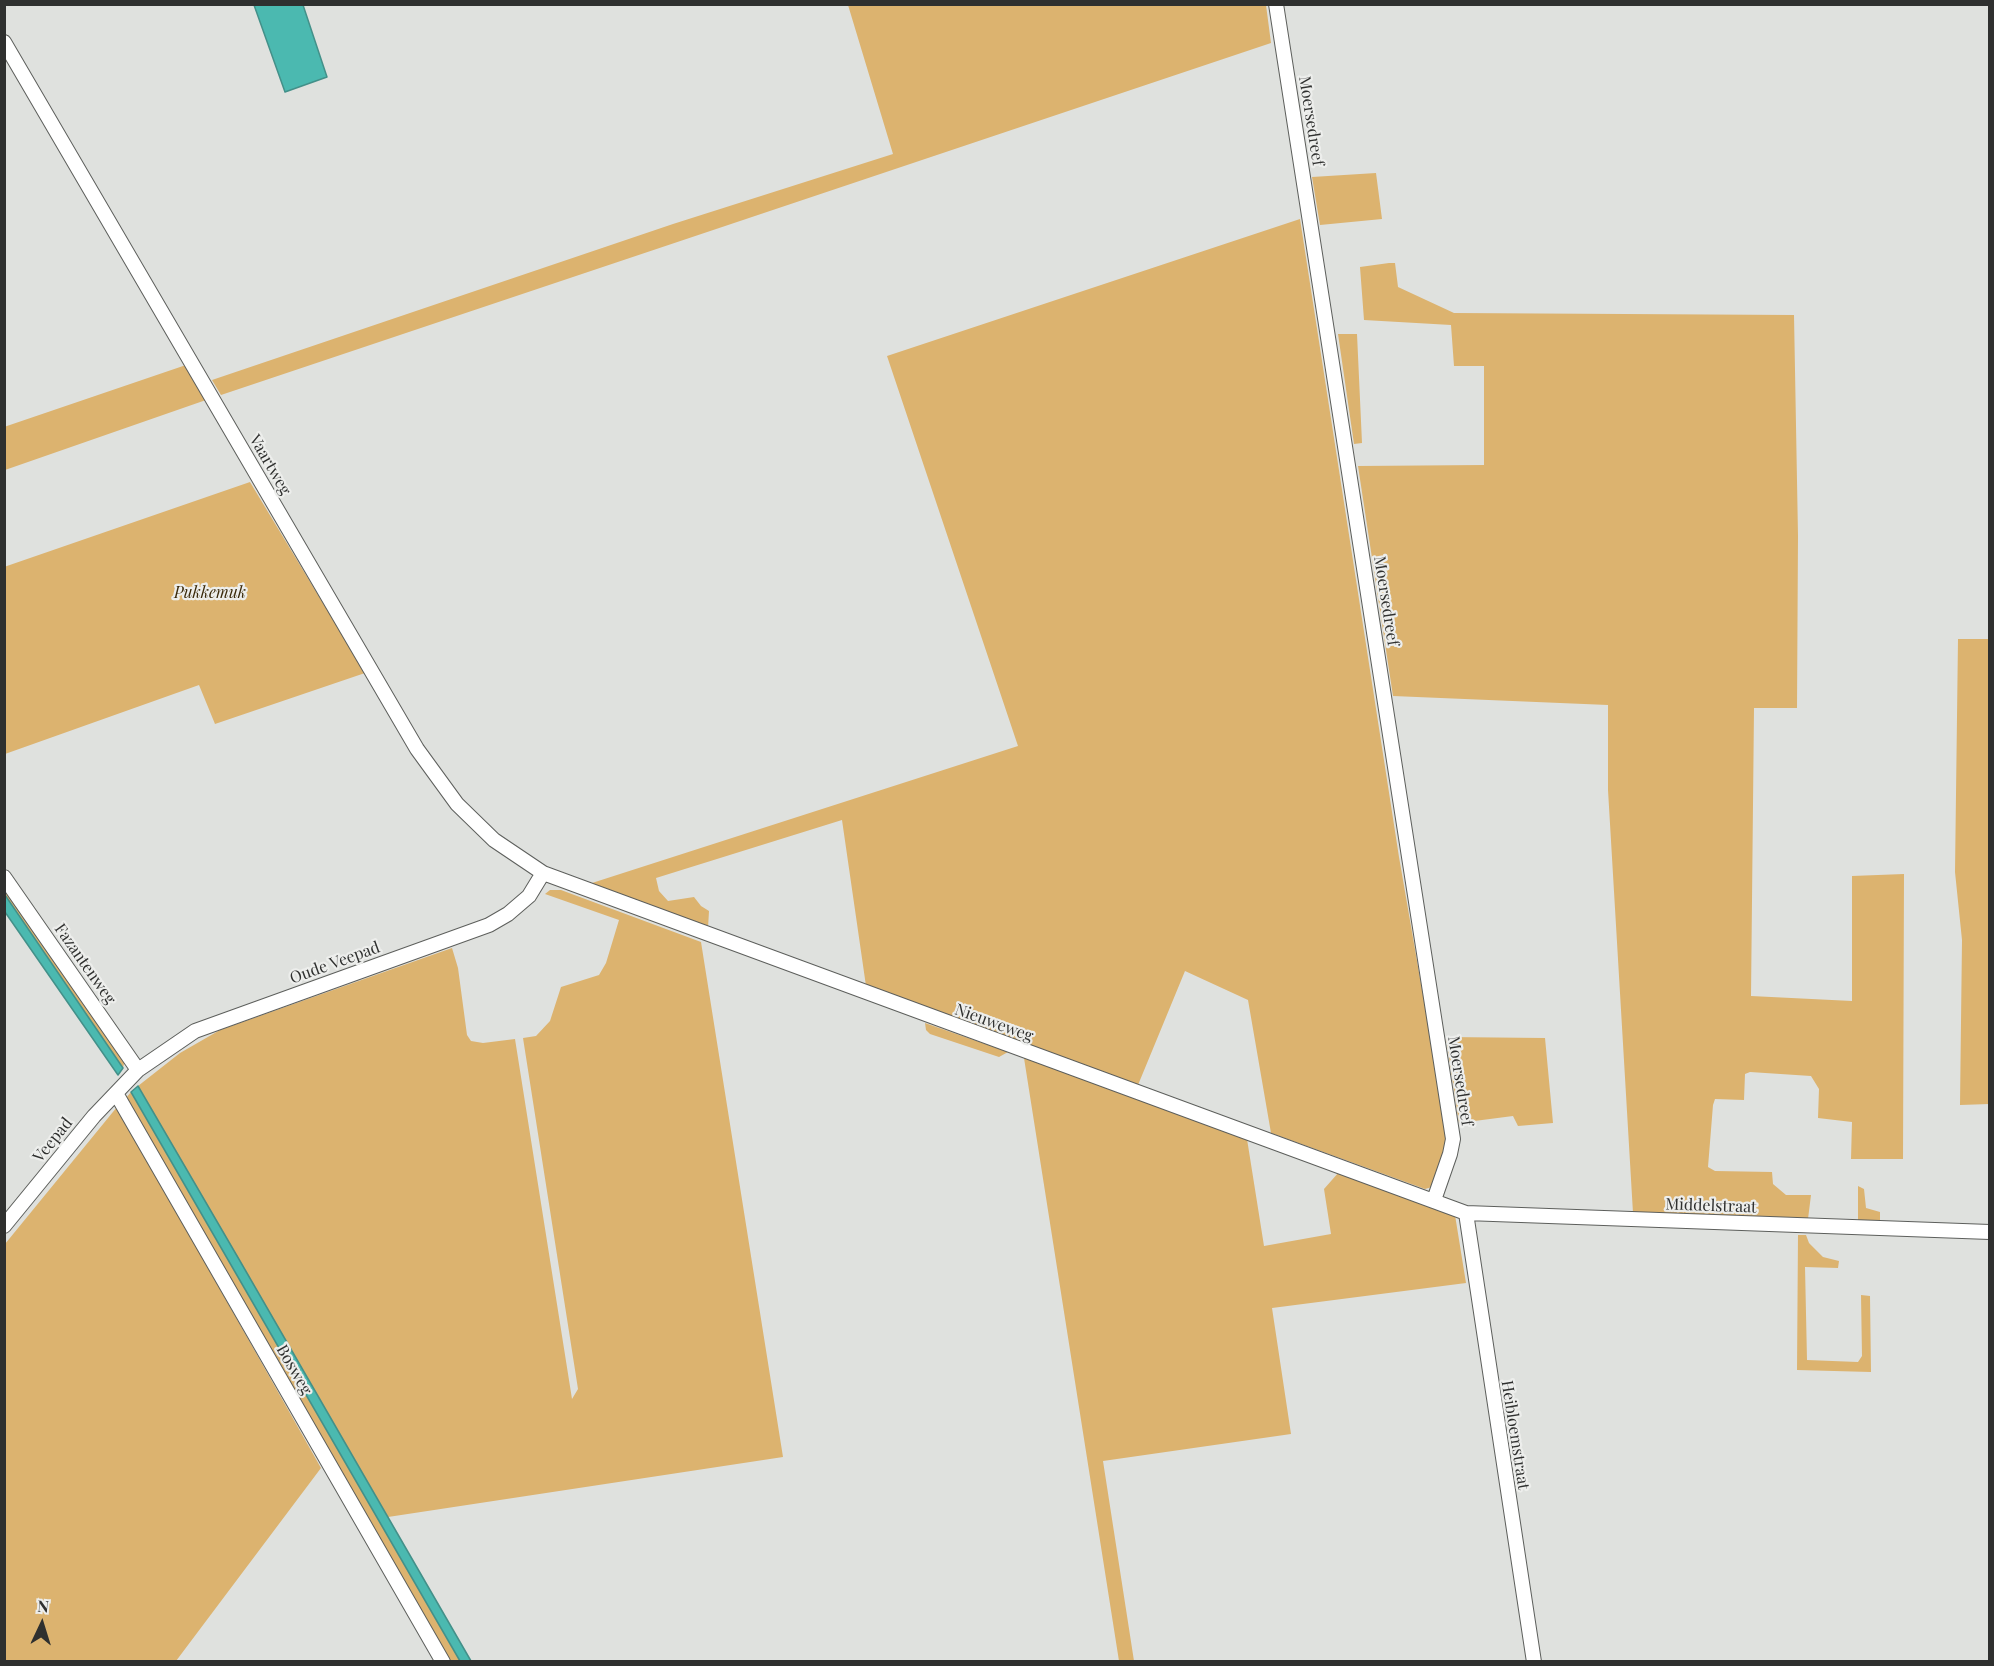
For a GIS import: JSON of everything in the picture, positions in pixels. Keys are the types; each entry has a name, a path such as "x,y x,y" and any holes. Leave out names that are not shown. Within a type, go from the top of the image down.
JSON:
{"street":[{"name":"Moersedreef","path":"1276,4 1453,1139 1434,1200"},
{"name":"Vaartweg","path":"4,42 417,748 457,804 494,840 543,873"},
{"name":"Nieuweweg","path":"543,873 1434,1200"},
{"name":"Oude Veepad","path":"135,1074 195,1031 489,926 529,896 543,873"},
{"name":"Fazantenweg","path":"4,877 135,1074"},
{"name":"Veepad","path":"4,1226 94,1116 135,1074"},
{"name":"Bosweg","path":"117,1095 443,1662"},
{"name":"Middelstraat","path":"1434,1200 1466,1213 1989,1232"},
{"name":"Heibloemstraat","path":"1466,1213 1534,1662"}],"green space":[{"path":"848,5 1266,5 1271,43 221,395 212,380 673,224 893,154"},
{"path":"1376,173 1382,219 1320,225 1312,177"},
{"path":"1300,219 1399,857 1448,1140 1432,1187 1425,1189 1271,1133 1248,1000 1185,971 1138,1085 866,986 842,820 656,878 659,891 668,901 694,897 701,906 709,911 708,928 592,883 1018,746 887,356"},
{"path":"1395,263 1398,287 1454,313 1794,315 1798,536 1797,708 1754,708 1751,996 1852,1001 1852,876 1904,874 1903,1159 1851,1159 1852,1122 1818,1118 1819,1089 1811,1076 1750,1072 1745,1074 1744,1100 1715,1099 1713,1105 1708,1167 1715,1171 1772,1172 1773,1184 1786,1195 1811,1195 1808,1219 1633,1213 1608,790 1608,705 1393,696 1358,466 1484,465 1484,366 1454,366 1451,325 1364,320 1360,267"},
{"path":"1338,334 1357,334 1362,443 1354,444"},
{"path":"186,365 206,400 5,470 4,427"},
{"name":"Pukkemuk","path":"250,482 365,673 215,724 199,685 5,754 4,567"},
{"path":"1958,639 1989,639 1989,1104 1960,1105 1962,940 1955,872"},
{"path":"4,883 125,1059 123,1068 5,895"},
{"path":"550,890 561,890 701,942 783,1457 388,1517 138,1086 180,1053 220,1030 452,948 458,968 467,1035 471,1041 483,1043 515,1039 572,1399 578,1389 523,1038 536,1036 550,1021 561,987 599,975 606,963 619,920 545,894"},
{"path":"925,1023 1008,1052 999,1057 930,1034 926,1030"},
{"path":"1446,1037 1545,1038 1553,1123 1518,1126 1513,1116 1459,1123"},
{"path":"1024,1058 1247,1139 1264,1246 1331,1234 1324,1189 1339,1172 1455,1215 1466,1283 1272,1308 1291,1434 1103,1461 1134,1661 1119,1661"},
{"path":"131,1092 460,1661 449,1661 126,1098"},
{"path":"117,1107 321,1468 176,1661 5,1662 5,1244"},
{"path":"1858,1186 1864,1189 1866,1208 1880,1212 1880,1222 1858,1222"},
{"path":"1798,1235 1806,1235 1809,1243 1823,1257 1839,1261 1838,1268 1805,1267 1807,1360 1858,1362 1862,1356 1861,1295 1870,1296 1871,1372 1797,1370"}],"water":[{"path":"254,5 303,5 327,77 285,92"},
{"path":"5,895 123,1068 118,1075 5,912"},
{"path":"138,1086 471,1661 460,1661 131,1092"}]}
